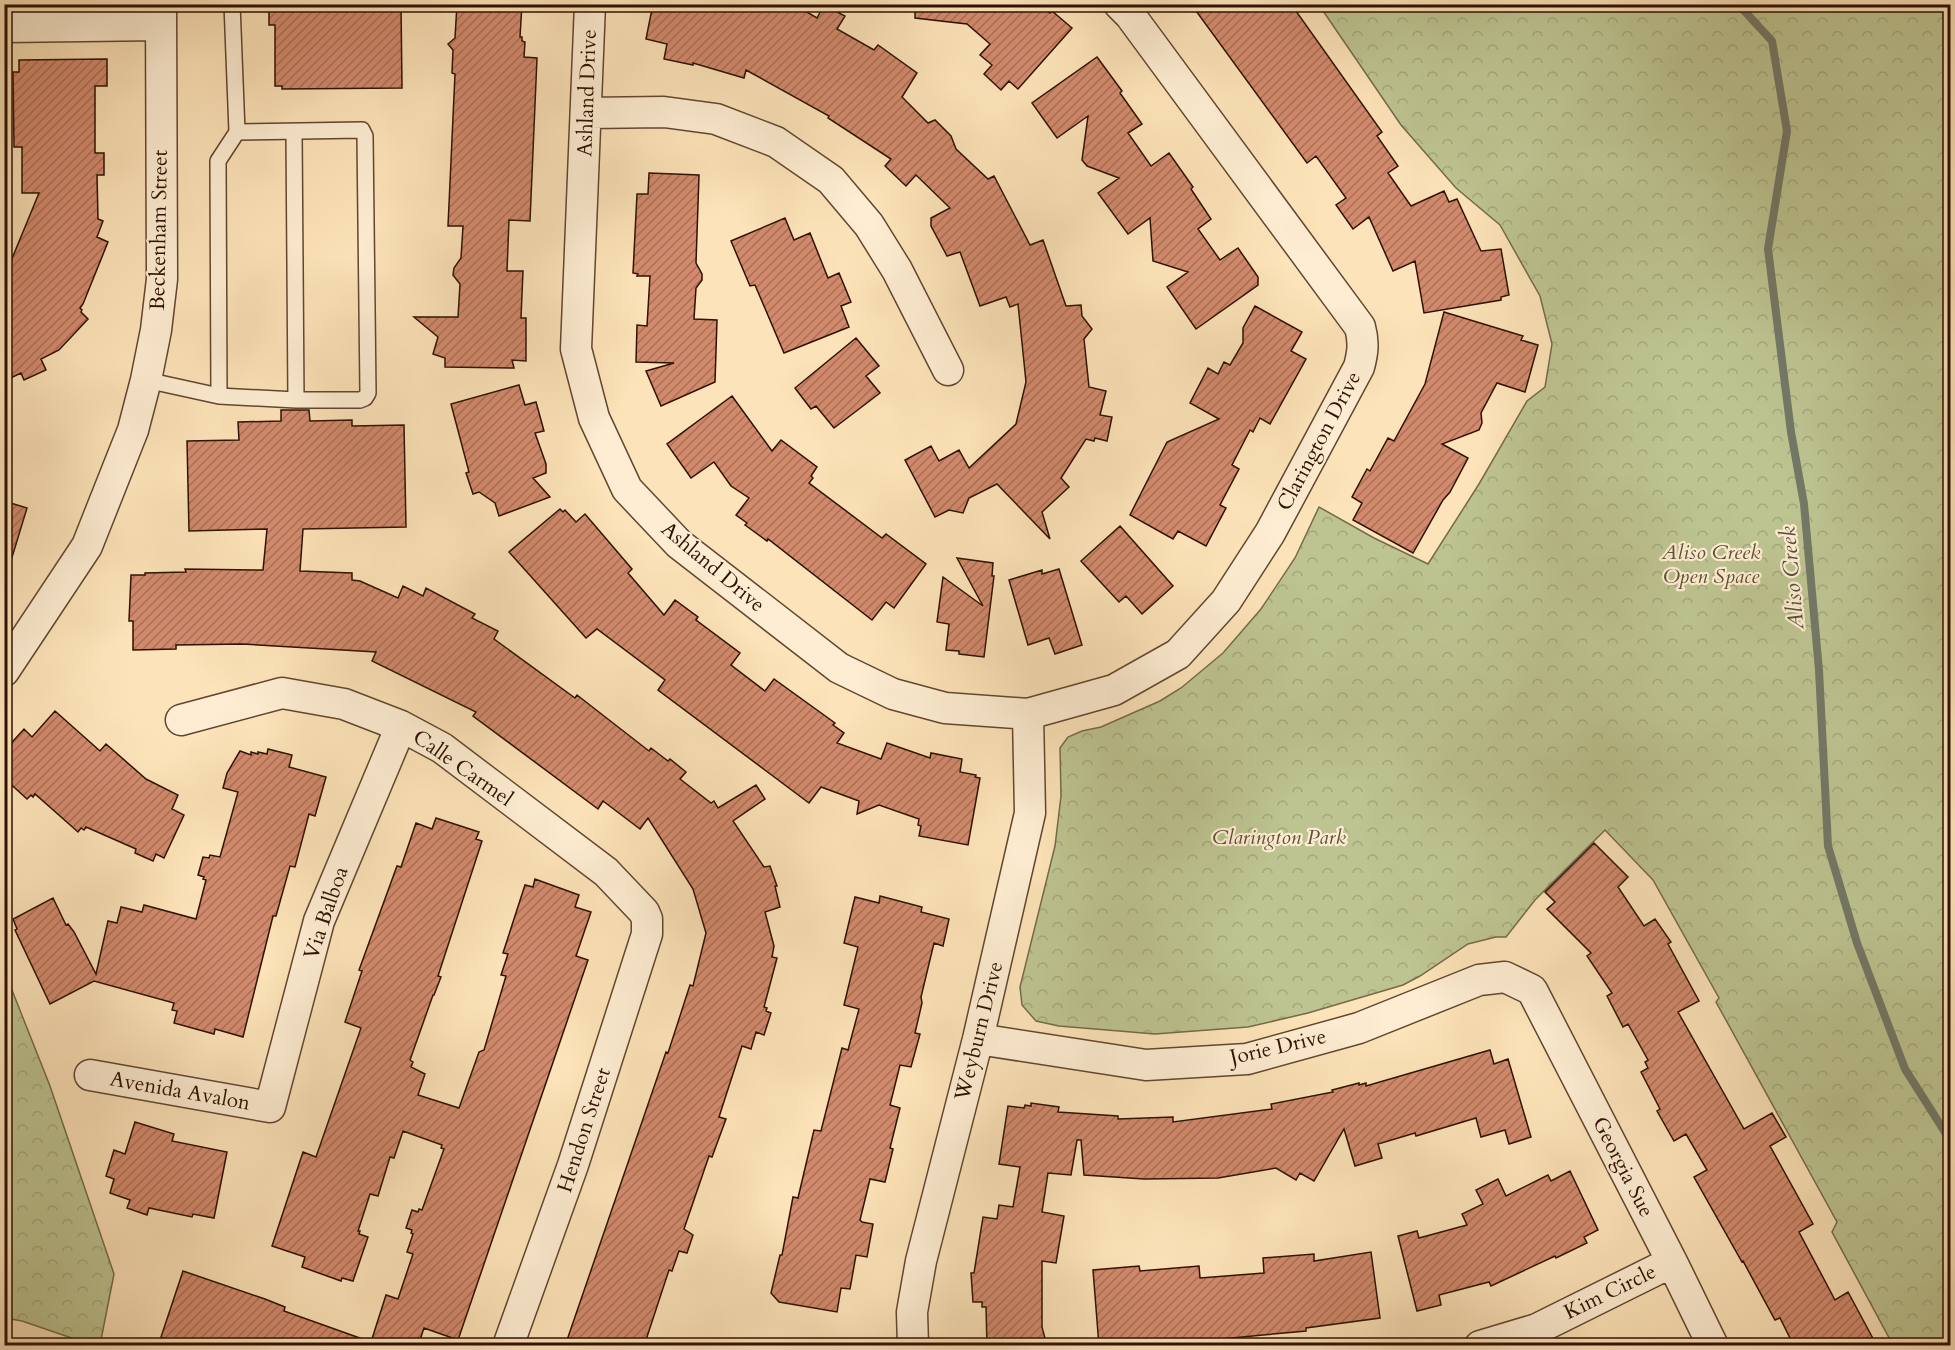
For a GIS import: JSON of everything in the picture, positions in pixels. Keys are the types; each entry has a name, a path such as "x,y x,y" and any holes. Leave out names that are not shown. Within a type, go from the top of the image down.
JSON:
{"street":[{"name":"Ashland Drive","path":"590,4 576,349 594,418 627,489 679,544 839,668 893,694 945,708 1028,714"},
{"name":"Clarington Drive","path":"1028,714 1114,690 1178,654 1226,602 1270,533 1359,367 1363,351 1364,341 1360,327 1130,15 1119,4"},
{"path":"4,27 161,15"},
{"name":"Beckenham Street","path":"4,671 87,546 133,430 146,380 156,330 162,279 161,15"},
{"path":"587,113 664,112 716,119 776,142 831,180 869,225 897,270 948,370"},
{"name":"Calle Carmel","path":"181,720 282,693 344,704 400,726 442,748 606,872 644,912"},
{"name":"Weyburn Drive","path":"913,1346 912,1312 921,1261 978,1039 1030,813 1028,714"},
{"name":"Via Balboa","path":"270,1107 319,921 400,726"},
{"name":"Hendon Street","path":"508,1346 573,1165 644,945 648,930 644,912"},
{"name":"Jorie Drive","path":"978,1039 1146,1065 1247,1059 1359,1028 1479,980 1505,977 1532,990"},
{"name":"Georgia Sue","path":"1532,990 1713,1346"},
{"name":"Avenida Avalon","path":"90,1075 270,1107"},
{"name":"Kim Circle","path":"1480,1346 1537,1329 1672,1262"}],"lane":[{"path":"219,396 218,161 237,132 231,4"},
{"path":"146,380 219,396 296,400 360,400 368,393 365,136 362,130 237,132"},
{"path":"294,132 296,400"}],"green space":[{"name":"Aliso Creek Open Space","path":"1319,5 1950,5 1950,1345 1893,1345 1832,1232 1837,1222 1716,1002 1719,998 1653,880 1605,830 1535,900 1506,937 1496,937 1468,944 1403,985 1308,1013 1248,1027 1155,1034 1059,1026 1036,1021 1022,1005 1020,987 1055,846 1061,796 1060,748 1068,737 1101,727 1160,701 1181,688 1223,653 1261,609 1295,558 1319,507 1374,538 1428,564 1479,484 1527,401 1545,387 1552,344 1540,296 1500,225 1456,188 1401,125"},
{"path":"4,970 50,1086 114,1274 100,1345 92,1345 22,1321 5,1318"}],"building":[{"path":"269,4 401,4 402,88 282,89 282,86 275,86 275,25 269,25"},
{"path":"457,4 522,4 520,37 525,42 524,57 537,58 530,221 509,220 507,271 523,271 521,318 526,318 526,361 512,360 514,368 445,367 445,358 433,354 438,337 414,317 458,317 460,284 453,275 454,268 461,258 463,226 448,226 455,74 452,73 453,50 448,44 455,38"},
{"path":"653,4 793,4 817,18 824,5 845,16 837,29 874,50 878,45 917,73 902,97 928,123 935,120 951,136 956,149 988,179 994,176 1030,245 1043,240 1066,306 1081,305 1082,316 1092,329 1084,339 1089,387 1106,391 1100,415 1112,417 1107,441 1095,438 1094,441 1086,439 1061,478 1069,487 1042,512 1050,539 997,484 969,498 963,513 949,510 935,517 905,460 931,446 939,461 959,450 969,468 1016,424 1026,382 1018,304 1010,307 1006,297 980,306 960,252 947,256 931,226 931,218 950,208 916,175 906,186 885,166 891,159 828,118 829,116 746,70 744,78 693,63 693,65 664,59 667,44 646,39"},
{"path":"915,4 1040,4 1072,28 1018,89 1009,81 1001,90 984,74 992,65 980,55 990,44 967,24 915,18"},
{"path":"1191,4 1291,4 1382,132 1377,136 1398,166 1388,173 1411,206 1444,191 1449,202 1457,199 1481,251 1501,249 1509,295 1501,297 1501,300 1424,313 1415,261 1393,271 1369,217 1353,229 1336,205 1346,198 1316,156 1307,163"},
{"path":"1097,57 1142,124 1128,133 1151,166 1169,153 1193,187 1191,189 1211,219 1198,229 1220,260 1238,248 1258,277 1258,285 1196,329 1167,287 1188,272 1153,261 1150,218 1128,234 1098,193 1119,178 1087,166 1082,160 1088,116 1057,138 1032,103"},
{"path":"107,59 107,86 95,86 95,153 104,153 104,175 97,175 98,219 103,221 97,237 108,242 80,308 88,319 59,350 41,359 46,370 24,380 21,373 4,381 4,278 39,193 22,193 22,147 14,147 13,72 19,72 19,60"},
{"path":"649,173 699,175 696,263 702,274 702,280 696,288 694,319 717,320 715,382 661,406 646,371 674,363 636,362 637,325 647,326 650,276 637,276 638,274 633,273 637,194 648,194"},
{"path":"785,218 794,240 810,233 828,278 839,273 851,302 841,306 849,327 784,353 755,285 750,286 731,241"},
{"path":"1255,306 1302,332 1291,351 1306,359 1270,424 1260,418 1253,432 1250,430 1232,465 1239,469 1220,505 1226,508 1206,546 1178,531 1173,539 1130,515 1167,442 1219,419 1190,403 1208,368 1218,374 1224,362 1230,365 1243,343 1243,328"},
{"path":"1444,312 1523,336 1521,340 1538,345 1525,392 1497,383 1481,413 1482,423 1479,430 1442,444 1468,458 1413,553 1353,520 1362,503 1352,497 1367,469 1370,471 1388,438 1394,441 1425,384"},
{"path":"856,338 879,366 866,376 880,393 834,428 816,406 811,409 795,388"},
{"path":"519,385 525,405 536,402 544,431 535,433 546,464 546,473 533,478 550,497 499,516 495,503 479,492 473,494 466,473 469,472 451,404"},
{"path":"732,396 772,451 781,440 817,467 809,483 882,538 886,534 926,564 894,608 886,602 872,620 768,539 767,541 745,525 747,523 736,515 749,498 731,486 714,462 691,478 667,444"},
{"path":"281,410 309,410 310,421 352,420 352,426 404,425 406,527 303,529 300,571 352,573 352,580 360,581 398,598 403,586 423,596 426,588 475,614 472,618 498,631 494,639 575,698 577,695 649,751 651,748 668,761 670,759 686,772 680,779 711,803 714,801 718,808 756,785 765,799 733,821 764,867 770,866 777,886 775,886 780,907 765,912 774,946 772,957 777,958 764,1007 771,1013 764,1035 756,1032 751,1049 742,1046 719,1117 726,1119 712,1157 709,1156 684,1229 693,1235 687,1253 679,1251 672,1271 669,1270 644,1346 565,1346 666,1052 668,1053 690,985 693,986 706,933 693,889 648,818 640,829 603,801 598,809 473,716 476,712 372,661 376,652 242,644 176,645 176,649 133,650 133,621 129,621 131,575 186,572 185,569 263,570 267,529 189,531 187,441 239,440 238,422 281,421"},
{"path":"4,501 27,508 10,564 4,563"},
{"path":"560,509 563,512 565,510 576,522 585,514 632,569 628,573 664,615 675,600 698,617 696,620 740,653 731,665 765,691 774,679 835,723 833,725 844,733 837,743 881,759 887,743 930,758 931,753 962,759 960,772 980,778 968,845 919,836 921,826 918,825 919,819 879,805 857,814 859,801 821,787 809,803 658,690 665,680 597,629 586,638 509,552"},
{"path":"1120,526 1173,586 1142,614 1126,596 1119,602 1081,561"},
{"path":"957,558 993,563 992,576 994,576 984,657 946,650 949,624 937,622 943,577 983,606"},
{"path":"1059,569 1082,645 1055,654 1049,638 1028,645 1009,580 1042,570 1042,574"},
{"path":"55,711 100,751 106,744 146,779 178,795 172,809 184,815 164,858 156,854 153,861 135,853 136,849 86,827 84,830 81,828 78,832 35,794 27,799 4,778 4,751 24,729 32,737"},
{"path":"268,749 292,755 289,767 326,777 315,816 309,814 295,867 290,866 276,916 273,916 243,1037 215,1029 214,1034 174,1023 177,1011 172,1010 174,1003 94,981 50,1004 15,930 17,929 13,919 53,898 66,925 68,924 74,932 96,974 108,921 117,923 121,907 142,912 144,905 196,919 206,880 198,875 203,857 209,858 210,855 220,857 238,792 223,788 227,773 240,751 251,755 251,752 267,754"},
{"path":"436,818 479,832 476,839 482,841 438,976 441,977 410,1060 413,1062 411,1067 425,1074 418,1095 459,1108 479,1052 484,1050 506,976 501,975 508,954 503,953 525,885 533,887 535,879 579,895 575,907 591,912 576,956 588,960 458,1340 424,1328 418,1346 185,1346 161,1337 183,1271 265,1299 285,1307 284,1311 371,1342 386,1295 398,1299 413,1254 407,1252 413,1234 412,1230 406,1228 412,1210 418,1212 419,1209 422,1210 444,1149 441,1148 442,1145 403,1131 394,1158 390,1157 378,1196 370,1194 358,1231 360,1231 359,1234 368,1237 353,1281 342,1278 341,1281 302,1267 305,1257 272,1246 303,1152 316,1157 361,1028 345,1022 362,971 359,970 397,866 401,867 416,823 432,829"},
{"path":"1594,843 1628,877 1618,887 1644,926 1655,919 1671,942 1668,944 1699,1001 1678,1012 1744,1129 1772,1113 1786,1137 1770,1146 1813,1224 1799,1232 1835,1300 1848,1292 1877,1346 1794,1346 1780,1318 1775,1320 1694,1177 1707,1170 1686,1134 1674,1141 1657,1111 1660,1109 1641,1072 1648,1068 1645,1062 1648,1060 1628,1024 1623,1027 1607,996 1612,993 1587,956 1591,953 1547,909 1555,902 1545,892"},
{"path":"880,896 922,907 921,912 949,919 943,946 934,943 921,997 922,1003 915,1033 920,1034 911,1067 900,1065 890,1105 900,1108 890,1148 893,1149 885,1182 870,1179 860,1220 873,1224 867,1257 856,1255 850,1289 841,1288 837,1312 779,1302 771,1293 780,1255 782,1255 793,1197 798,1198 814,1130 821,1131 842,1048 848,1050 859,1009 844,1005 858,947 844,943 855,897 879,903"},
{"path":"1490,1050 1494,1064 1508,1059 1531,1137 1509,1144 1505,1130 1481,1137 1476,1118 1416,1136 1415,1133 1378,1144 1382,1158 1355,1166 1344,1129 1314,1181 1300,1173 1296,1180 1276,1168 1218,1178 1144,1179 1084,1175 1081,1140 1077,1140 1071,1175 1048,1173 1042,1212 1064,1216 1056,1263 1042,1261 1042,1327 1047,1346 987,1346 986,1307 982,1307 982,1302 973,1302 971,1273 974,1273 983,1217 997,1219 999,1205 1013,1207 1020,1167 999,1164 1008,1106 1024,1108 1025,1105 1031,1106 1031,1103 1059,1107 1058,1112 1118,1116 1118,1119 1173,1117 1173,1122 1272,1109 1271,1104 1333,1092 1332,1090 1359,1083 1359,1085 1366,1083 1366,1086"},
{"path":"135,1122 174,1134 172,1141 227,1152 214,1218 193,1214 192,1217 149,1208 147,1215 127,1208 130,1200 110,1193 114,1179 106,1176 114,1150 125,1154"},
{"path":"1570,1171 1598,1230 1584,1237 1587,1243 1491,1286 1489,1282 1439,1295 1441,1305 1417,1311 1398,1236 1417,1231 1419,1238 1467,1225 1462,1214 1483,1204 1476,1190 1498,1179 1506,1196 1548,1175 1551,1181"},
{"path":"1371,1252 1380,1318 1306,1328 1306,1331 1151,1346 1099,1346 1093,1270 1139,1266 1140,1271 1199,1266 1200,1278 1264,1273 1263,1258 1314,1254 1314,1261"}],"waterway":[{"name":"Aliso Creek","path":"1738,4 1772,41 1787,131 1768,249 1791,432 1804,504 1819,670 1828,846 1857,943 1905,1069 1950,1140"}],"park label":[{"name":"Clarington Park","path":"1279,837"}]}
